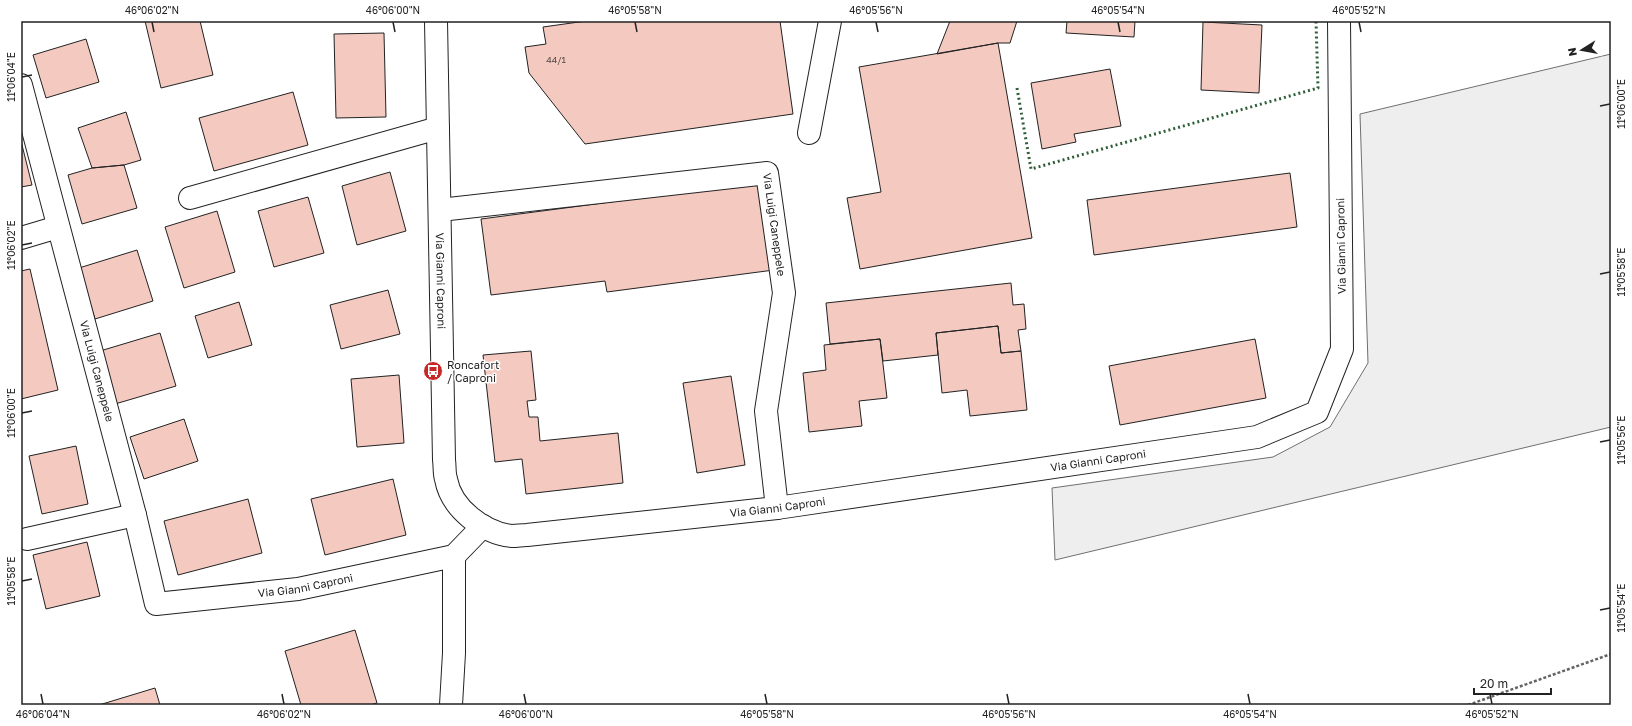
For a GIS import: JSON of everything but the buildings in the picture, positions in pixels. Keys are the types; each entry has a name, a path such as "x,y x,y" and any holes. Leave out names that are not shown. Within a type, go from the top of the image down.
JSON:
{"street":[{"name":"Via Gianni Caproni","path":"436,21 446,479 458,506 483,526 498,533 511,536 777,508 1257,437 1316,412 1342,349 1339,21"},
{"path":"809,133 830,21"},
{"name":"Via Luigi Caneppele","path":"21,85 135,516 156,604"},
{"path":"190,198 438,128"},
{"name":"Via Luigi Caneppele","path":"440,210 767,172 784,293 766,411 777,508"},
{"path":"21,238 58,227"},
{"path":"28,539 135,516"},
{"path":"451,705 454,653 454,556 483,526"},
{"name":"Via Gianni Caproni","path":"156,604 298,589 454,556"}],"path":[{"path":"1468,705 1611,654"}],"shaded area":[{"path":"1611,54 1611,427 1055,560 1052,488 1273,457 1330,427 1368,363 1360,114"}],"hedge":[{"path":"1017,88 1031,169 1318,88 1316,21"}],"place":[{"name":"Roncafort / Caproni","path":"433,371"}]}
